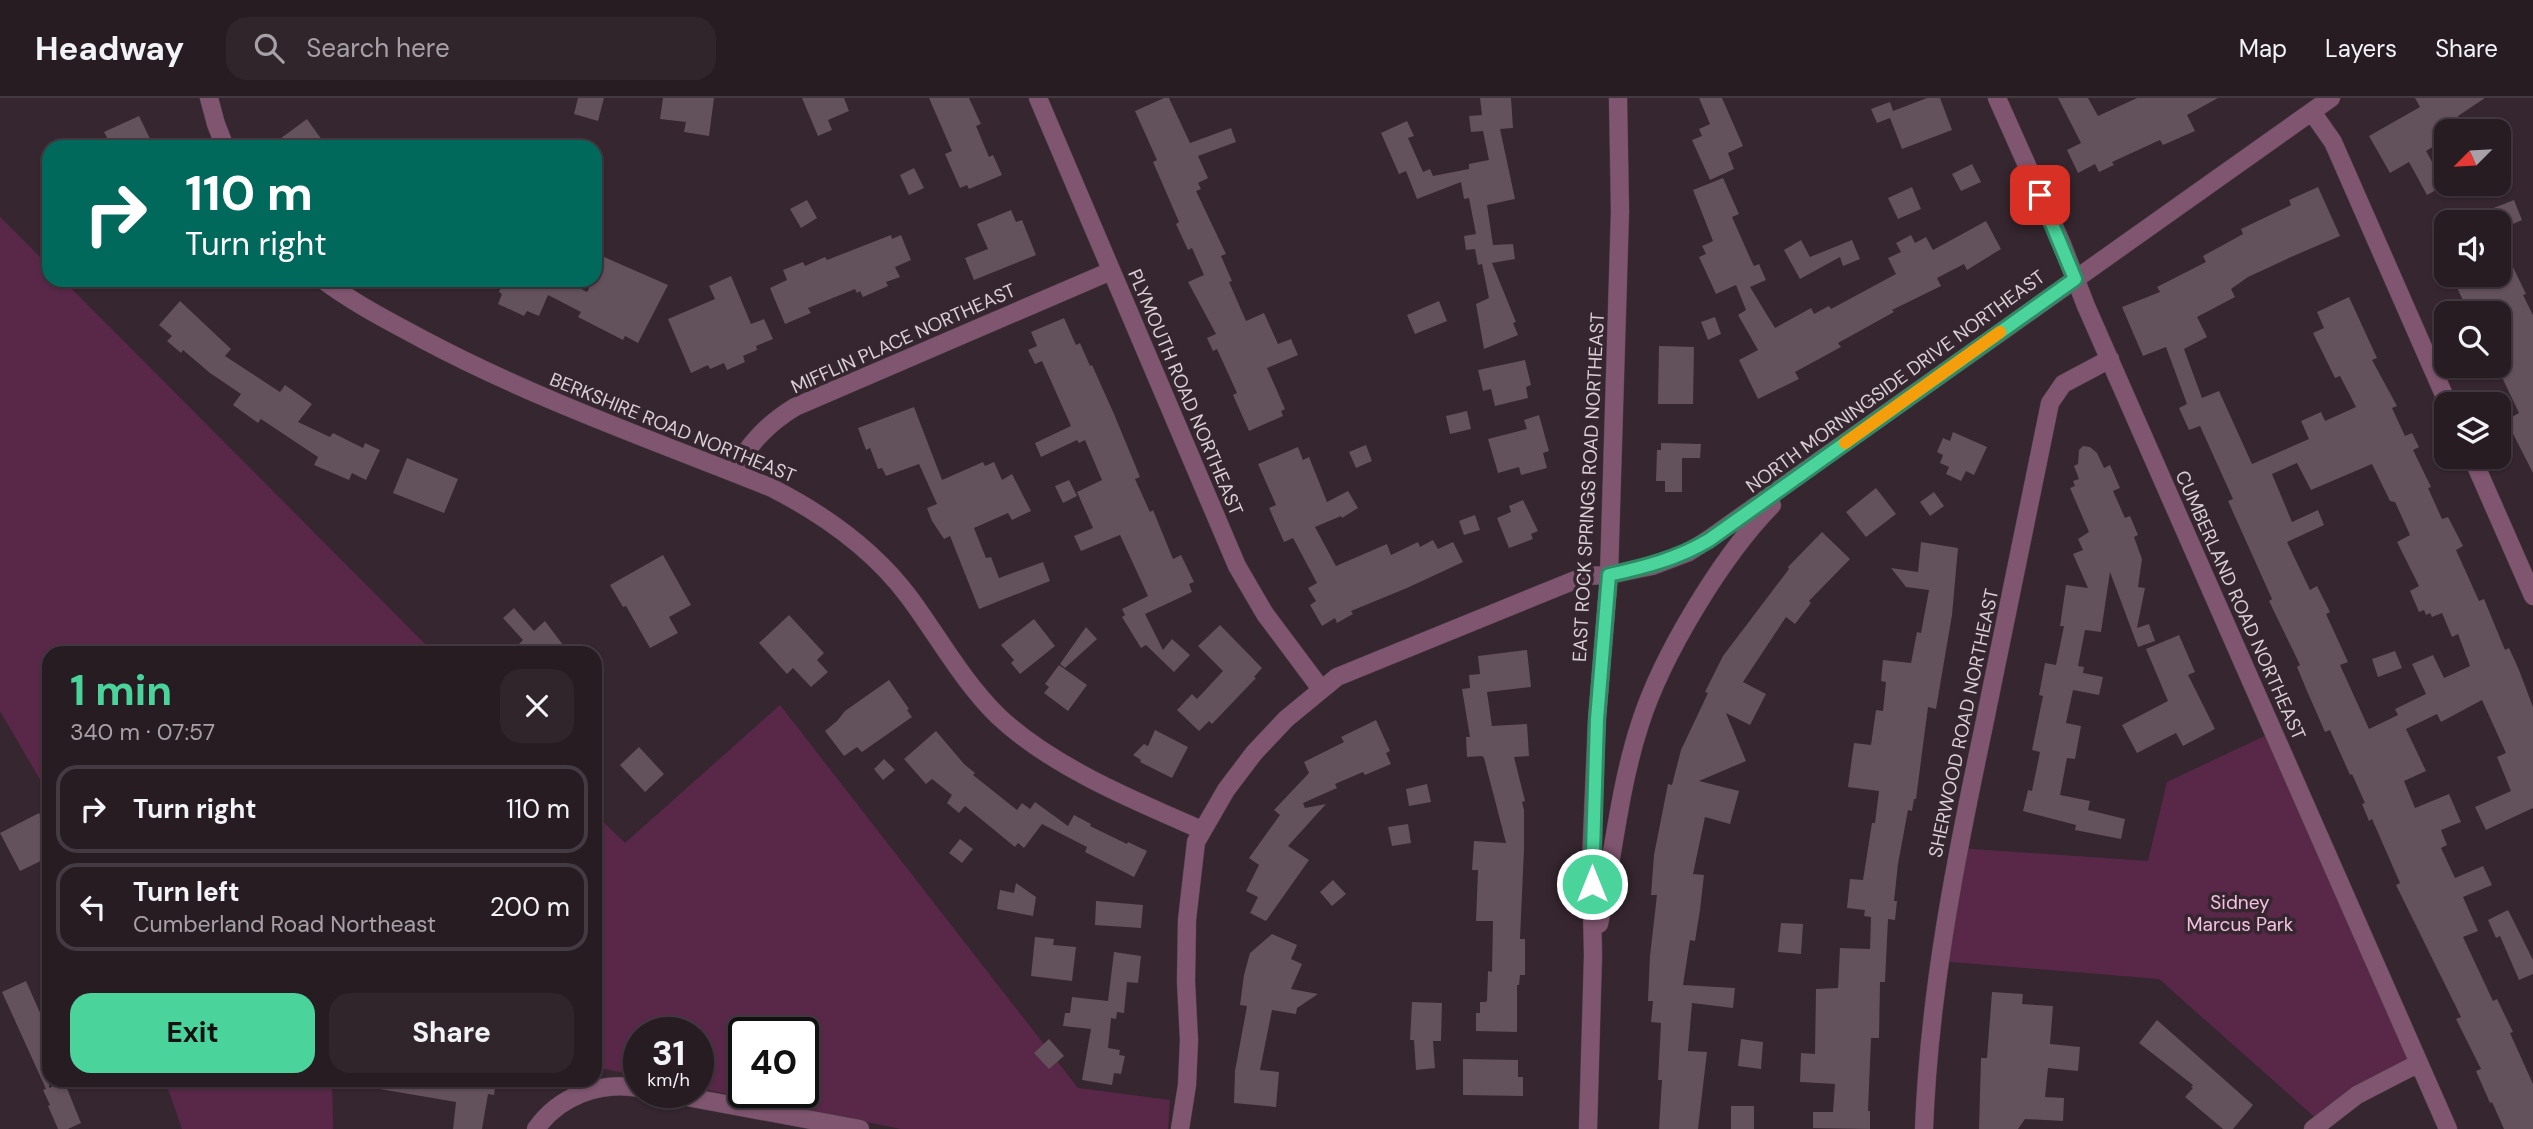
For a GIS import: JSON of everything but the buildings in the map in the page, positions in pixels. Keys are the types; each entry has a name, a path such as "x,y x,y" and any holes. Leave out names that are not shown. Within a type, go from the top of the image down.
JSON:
{"street":[{"path":"209,98 222,140"},
{"name":"PLYMOUTH ROAD NORTHEAST","path":"1038,98 1237,566 1265,614 1321,689"},
{"name":"EAST ROCK SPRINGS ROAD NORTHEAST","path":"1588,1129 1593,955 1591,861 1597,719 1609,575 1620,211 1618,98"},
{"name":"CUMBERLAND ROAD NORTHEAST","path":"1997,98 2448,1129"},
{"name":"NORTH MORNINGSIDE DRIVE NORTHEAST","path":"1180,1129 1187,1085 1189,1040 1187,920 1196,842 1226,790 1254,753 1286,719 1336,677 1585,576 1609,575 1652,566 1689,552 2330,98"},
{"path":"2312,111 2333,142 2443,392"},
{"name":"MIFFLIN PLACE NORTHEAST","path":"733,472 745,451 759,435 777,418 795,407 1111,271"},
{"name":"BERKSHIRE ROAD NORTHEAST","path":"332,287 352,302 457,358 804,504 866,550 907,594 977,693 998,716 1023,737 1103,787 1202,830"},
{"name":"SHERWOOD ROAD NORTHEAST","path":"1924,1129 1939,961 1958,848 2050,403 2063,384 2110,359"},
{"path":"2477,469 2533,596"},
{"path":"1593,955 1622,802 1640,725 1666,662 1732,552 1757,520 1802,474"},
{"path":"2313,1129 2357,1095 2419,1063"},
{"path":"536,1129 552,1110 569,1098 599,1087 623,1088"},
{"path":"714,1102 860,1129"}],"green space":[{"path":"0,217 42,259 42,287 70,287 427,646 42,646 42,783 0,711"},
{"path":"780,705 1078,1088 1170,1100 1168,1129 901,1129 797,1108 819,1108 819,1017 728,1017 728,1094 714,1091 714,1017 623,1017 623,1073 602,1068 602,821 625,843"},
{"name":"Sidney Marcus Park","path":"2273,732 2419,1063 2320,1122 2159,979 1939,961 1958,848 2148,861 2167,782"},
{"path":"167,1087 332,1087 333,1129 182,1129"}],"slow traffic":[{"path":"1845,443 2000,332"}],"route":[{"path":"1592,884 1597,719 1609,575 1652,566 1689,552 1709,540 2075,279 2040,195"}]}
